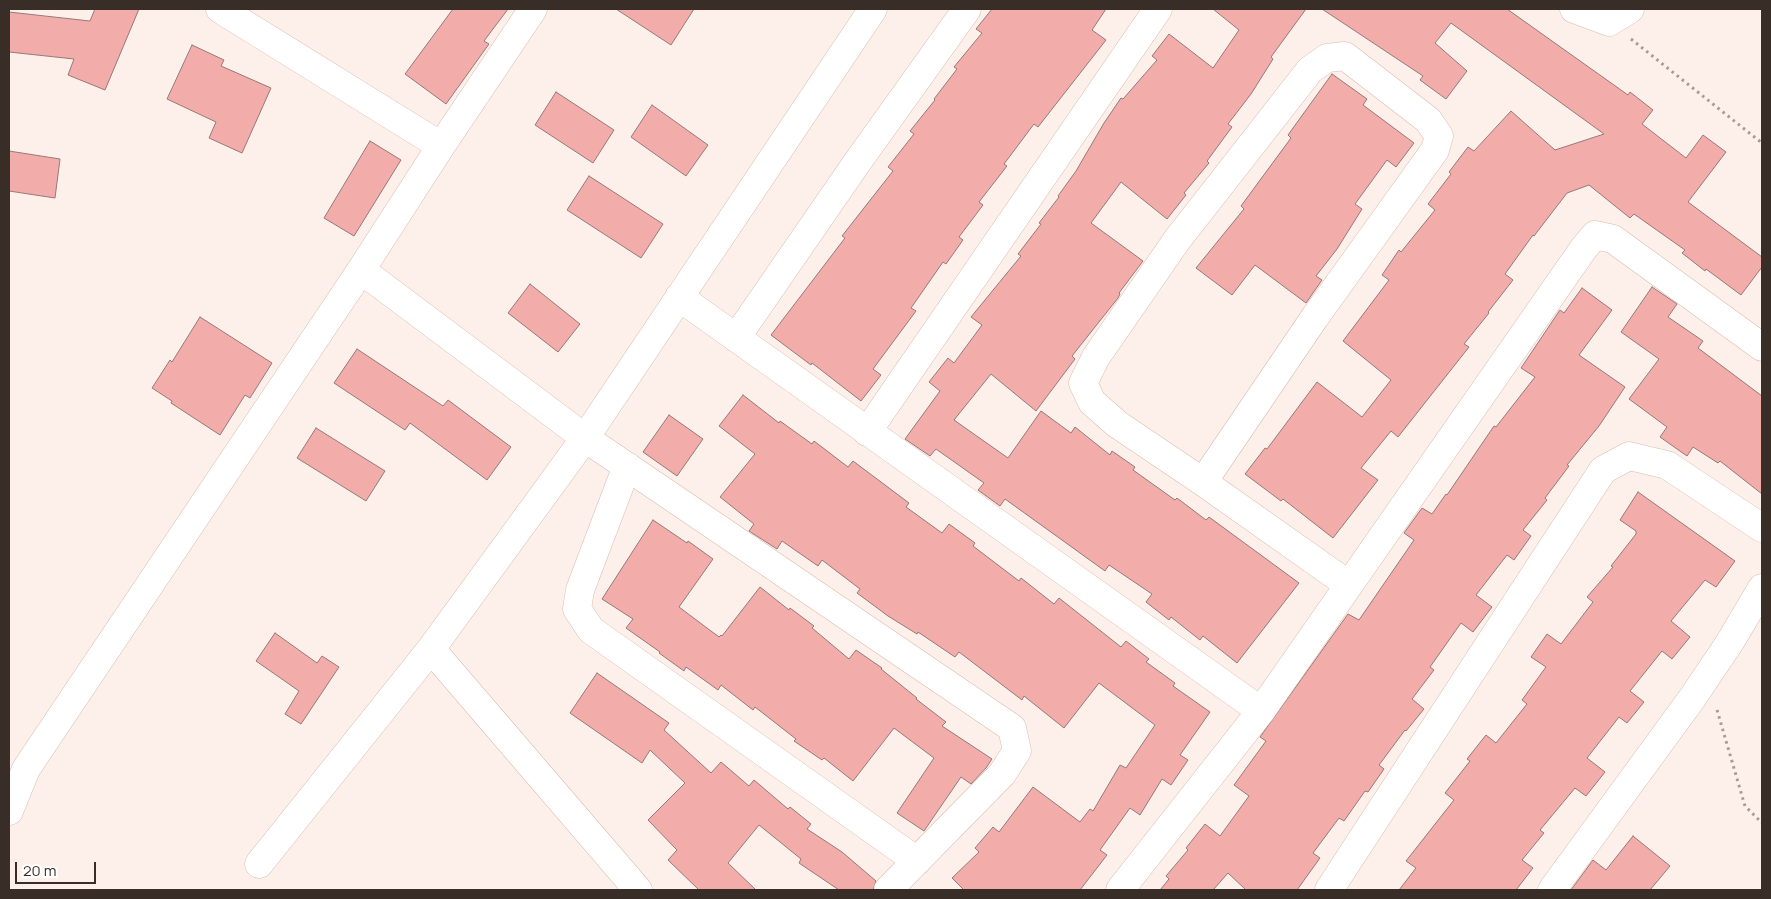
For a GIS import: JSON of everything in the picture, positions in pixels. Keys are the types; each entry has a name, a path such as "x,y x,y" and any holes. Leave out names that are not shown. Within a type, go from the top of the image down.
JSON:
{"street":[{"path":"220,9 441,146"},
{"path":"9,811 26,768 361,270 533,9"},
{"path":"259,864 431,649 585,438 873,9"},
{"path":"736,338 856,164 967,9"},
{"path":"1574,9 1619,15"},
{"path":"868,432 1152,11"},
{"path":"1203,482 1435,150 1439,136 1428,120 1345,56 1326,58 1310,70 1177,240 1096,357 1083,384 1092,402 1117,424 1349,585"},
{"path":"1120,890 1261,712 1584,248 1595,235 1614,239 1762,347"},
{"path":"361,270 585,438 1012,728 1017,751 1002,774 888,890"},
{"path":"679,297 1261,712"},
{"path":"1329,890 1604,470 1629,456 1667,465 1762,528"},
{"path":"627,466 580,590 577,610 591,630 916,861"},
{"path":"1552,890 1693,697 1730,642 1762,588"},
{"path":"431,649 638,890"}],"path":[{"path":"1619,15 1762,143"},
{"path":"1693,697 1717,708 1745,806 1762,823"}],"building":[{"path":"95,9 139,9 105,90 68,75 74,59 9,52 9,12 90,21"},
{"path":"453,9 508,9 484,41 489,44 446,104 405,74"},
{"path":"616,9 694,9 671,45"},
{"path":"992,9 1106,9 1092,30 1106,40 1038,127 1034,124 1004,164 1007,166 979,202 983,205 959,237 963,240 946,264 943,262 911,308 916,311 873,369 881,375 861,401 812,363 811,365 771,335 845,238 842,236 893,171 888,167 914,134 910,131 957,69 954,67 982,33 976,29"},
{"path":"1213,9 1306,9 1271,57 1273,59 1251,94 1228,124 1232,127 1207,161 1209,163 1184,193 1186,195 1167,219 1121,182 1091,223 1143,261 1119,293 1118,298 1072,356 1075,359 1036,411 991,374 954,420 1008,458 1041,411 1071,433 1075,427 1110,455 1112,451 1135,467 1133,470 1175,500 1177,498 1206,520 1209,517 1299,583 1237,663 1203,636 1200,640 1171,617 1169,620 1146,602 1152,594 1109,565 1105,571 1005,499 1000,506 978,490 984,483 936,449 930,456 905,439 940,391 929,382 948,358 954,363 982,325 971,317 1021,256 1018,254 1059,197 1104,123 1121,98 1123,99 1157,60 1152,56 1169,34 1213,68 1239,30"},
{"path":"1322,9 1507,9 1628,95 1630,92 1653,110 1642,124 1686,158 1703,135 1726,152 1688,202 1762,257 1762,267 1741,295 1682,253 1685,250 1634,214 1630,218 1589,185 1567,193 1505,274 1513,280 1464,344 1469,347 1398,437 1391,431 1361,468 1378,480 1333,538 1283,499 1281,501 1245,474 1265,448 1267,449 1317,382 1362,417 1391,380 1343,341 1389,280 1382,275 1399,250 1401,252 1435,210 1428,204 1451,174 1449,172 1468,147 1474,151 1511,111 1555,150 1604,134 1451,23 1435,43 1467,71 1446,99 1420,80 1423,76"},
{"path":"192,45 224,60 221,66 271,88 242,153 209,138 216,122 167,99"},
{"path":"1332,74 1367,99 1363,105 1414,143 1396,167 1387,160 1355,204 1362,209 1337,249 1316,276 1322,280 1306,303 1255,265 1232,295 1196,268 1244,209 1241,206 1291,138 1288,135"},
{"path":"556,92 614,130 593,163 535,125"},
{"path":"652,105 708,145 686,176 631,137"},
{"path":"370,141 401,160 354,236 324,218"},
{"path":"9,151 60,159 55,198 9,191"},
{"path":"589,176 663,224 641,258 567,210"},
{"path":"530,284 580,324 558,352 508,313"},
{"path":"1652,287 1677,304 1668,317 1703,341 1698,348 1762,396 1762,494 1720,461 1718,463 1693,447 1687,456 1660,437 1667,427 1629,399 1659,359 1621,332"},
{"path":"1582,288 1612,310 1579,355 1625,387 1599,426 1567,465 1569,466 1545,498 1547,500 1523,530 1531,536 1514,560 1507,555 1476,595 1492,607 1473,632 1461,623 1430,667 1434,670 1412,699 1424,709 1405,730 1379,765 1384,769 1368,792 1365,791 1344,821 1339,818 1313,853 1320,858 1297,890 1246,890 1228,873 1213,890 1160,890 1169,879 1166,876 1188,850 1186,848 1205,824 1220,836 1249,796 1234,785 1266,741 1260,737 1348,614 1359,620 1414,540 1404,533 1422,508 1432,514 1494,426 1496,427 1535,377 1521,368 1560,310 1564,313"},
{"path":"200,317 272,363 250,398 245,395 220,435 171,403 172,401 152,388 170,360 172,362"},
{"path":"357,349 443,406 448,400 511,447 487,480 410,423 405,430 334,383"},
{"path":"743,395 779,423 780,421 812,444 814,441 848,467 853,461 909,503 906,507 942,533 949,524 975,543 973,546 1019,581 1021,578 1054,604 1059,598 1121,647 1126,641 1149,659 1146,662 1175,683 1173,686 1210,712 1180,755 1188,760 1171,785 1162,779 1140,815 1130,808 1100,850 1107,855 1080,890 964,890 952,878 979,852 975,848 993,827 999,832 1033,787 1080,822 1090,809 1093,811 1120,765 1126,768 1155,725 1099,683 1064,728 1024,696 1022,700 959,652 955,657 918,632 917,634 888,616 857,593 860,589 822,560 818,566 782,541 777,549 749,531 754,524 720,497 755,454 719,426"},
{"path":"669,415 703,439 677,476 643,452"},
{"path":"316,428 385,471 366,501 297,458"},
{"path":"1638,492 1735,561 1716,587 1705,580 1671,621 1690,637 1672,659 1662,651 1630,691 1644,702 1627,723 1619,717 1587,758 1605,772 1586,796 1575,788 1540,830 1544,833 1522,860 1533,868 1516,890 1399,890 1416,868 1406,861 1454,800 1445,793 1470,761 1467,759 1486,735 1496,743 1527,704 1522,700 1546,667 1531,657 1547,634 1561,644 1593,602 1587,597 1613,567 1611,566 1636,534 1636,531 1620,520"},
{"path":"653,520 713,559 679,607 719,637 722,636 760,587 789,610 790,608 814,626 812,628 849,659 856,650 882,668 916,699 946,722 942,726 992,759 986,768 971,784 961,777 924,831 897,813 934,758 894,728 853,781 824,758 822,760 794,741 796,739 755,707 753,710 721,685 718,690 686,667 684,671 659,653 626,628 633,619 602,599"},
{"path":"275,633 317,663 322,656 339,667 301,724 285,714 299,691 256,661"},
{"path":"597,673 669,723 664,730 711,773 721,762 749,786 754,780 788,809 790,807 811,824 807,829 842,852 876,881 873,890 839,890 799,863 801,859 759,825 728,863 756,890 699,890 668,860 677,850 648,820 685,783 650,750 642,763 570,713"},
{"path":"1633,836 1670,866 1650,890 1571,890 1593,860 1606,870"}]}
